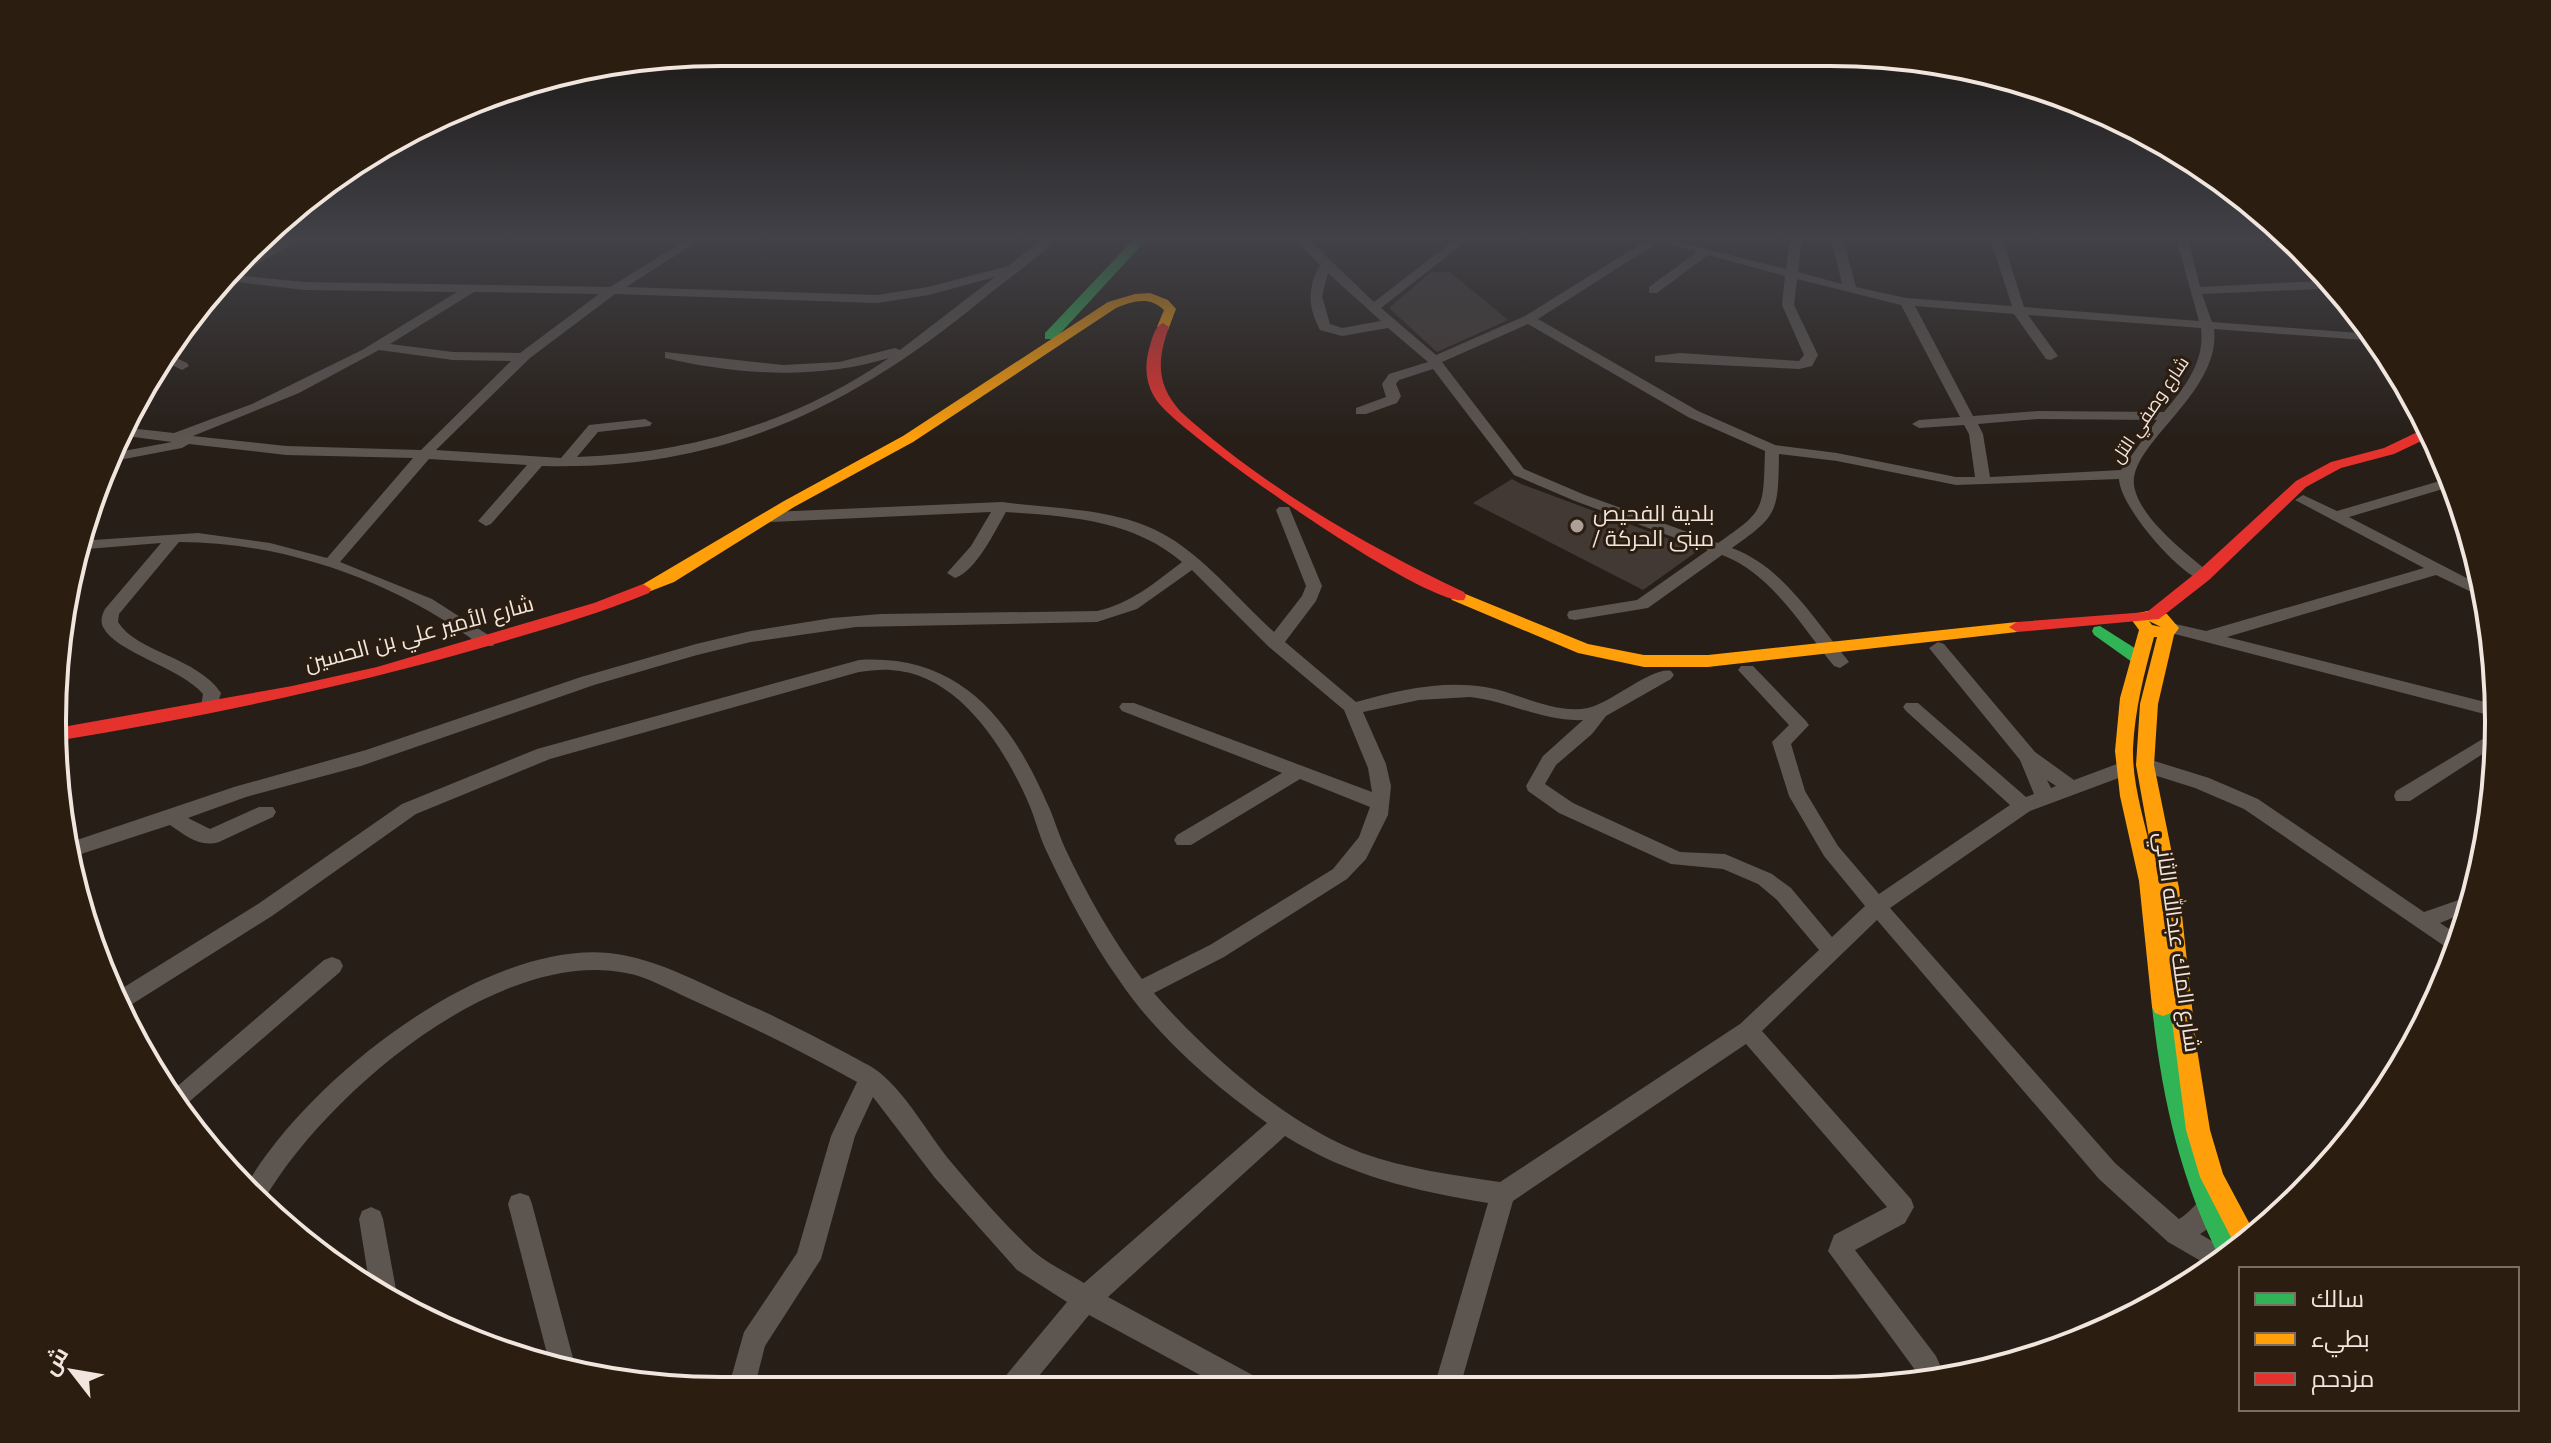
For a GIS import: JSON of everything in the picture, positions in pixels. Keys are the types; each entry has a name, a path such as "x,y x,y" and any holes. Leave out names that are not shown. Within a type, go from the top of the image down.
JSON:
{"street":[{"path":"176,437 277,400 443,305"},
{"path":"330,564 423,453 522,357 592,305"},
{"path":"134,433 269,449 423,453 565,462 683,451 772,425 826,402 920,343 971,305"},
{"name":"شارع الأمير علي بن الحسين","path":"66,733 378,672 600,607 668,578 789,504 908,439 1043,354 1059,327 1079,305"},
{"name":"شارع الأمير علي بن الحسين","path":"1059,327 1087,305"},
{"path":"1043,354 1114,305"},
{"path":"1168,305 1170,309 1153,366 1153,379 1160,395 1284,510 1391,577 1521,635 1598,665 1626,672 1665,675 1747,670 2106,617 2207,637 2485,708"},
{"path":"1315,305 1325,327 1342,332 1393,323"},
{"path":"1361,411 1392,400 1394,396 1389,384 1394,377 1435,362 1529,319 1551,305"},
{"path":"1660,359 1680,357 1807,363 1811,355 1788,305"},
{"path":"1908,305 1976,434 1983,482"},
{"path":"1941,305 2361,337"},
{"path":"2018,305 2051,356"},
{"name":"شارع وصفي التل","path":"2200,305 2208,327 2207,353 2202,371 2126,474 2127,492 2136,507 2173,549 2203,576"},
{"path":"1043,354 1121,311 1137,306 1149,308 1154,318 1140,356 1138,378 1143,392 1175,427 1263,488 1410,574 1604,655 1652,662 1938,648 2156,625 2228,576 2303,500 2333,478 2424,446"},
{"path":"1375,307 1435,362 1519,472 1580,498 1747,559 1769,576 1834,655"},
{"path":"1529,319 1693,414 1772,449 1878,464 1956,481 2126,474"},
{"path":"670,355 755,368 826,369 862,363 920,343"},
{"path":"376,346 453,356 522,357"},
{"path":"173,361 182,366"},
{"path":"1919,424 2038,415 2169,416"},
{"path":"565,462 594,428 645,423"},
{"path":"2156,625 2301,484 2336,465 2389,451 2419,436"},
{"path":"123,456 196,441"},
{"path":"1575,615 1642,604 1760,521 1768,509 1771,496 1772,449"},
{"path":"486,521 539,461"},
{"path":"2337,516 2440,485"},
{"path":"2303,500 2470,586"},
{"path":"955,573 977,549 1002,507"},
{"path":"772,516 1002,507 1068,513 1133,526 1159,539 1191,563 1275,643 1352,709 1379,772 1381,803 1366,842 1353,862 1340,874 1217,951 1138,991"},
{"path":"1275,643 1310,597 1314,586 1284,510"},
{"path":"174,538 111,613 109,621 111,628 121,636 178,665 207,685 212,693 210,706"},
{"path":"90,545 174,538 223,540 330,564 422,601 475,631 487,642"},
{"path":"79,847 236,794 353,762 526,702 705,648 808,627 851,622 976,617 1086,618 1111,614 1143,598 1191,563"},
{"path":"2207,637 2439,569"},
{"name":"شارع الملك عبدالله الثاني","path":"2156,625 2138,658 2128,711 2175,1094 2190,1162 2207,1209 2226,1244"},
{"name":"شارع الملك عبدالله الثاني","path":"2156,625 2149,704 2135,766 2169,888 2185,1043 2198,1130 2212,1177 2241,1232"},
{"path":"2100,631 2138,658"},
{"path":"1938,648 2028,757 2071,787"},
{"path":"127,996 265,910 382,825 420,804 576,744 831,673 876,663 907,665 940,679 959,692 994,726 1009,747 1038,804 1071,880 1138,991 1199,1051 1285,1122 1343,1157 1404,1177 1503,1194"},
{"path":"1747,670 1797,718 1800,725 1781,742 1796,791 1831,851 2069,1131 2107,1171 2177,1234 2212,1254"},
{"path":"1352,709 1392,698 1462,692 1485,693 1559,712 1590,714 1665,675"},
{"path":"1128,707 1381,803"},
{"path":"1912,707 2023,806"},
{"path":"1600,710 1589,726 1546,761 1535,786 1566,808 1678,859 1725,862 1765,879 1784,894 1831,950"},
{"path":"2403,796 2484,744"},
{"path":"2028,757 2045,797"},
{"path":"1450,1377 1503,1194 1748,1031 1879,905 2023,806 2135,766 2202,783 2251,804 2447,939"},
{"path":"1184,840 1296,773"},
{"path":"173,817 206,838 221,835 266,812"},
{"path":"2423,921 2458,907"},
{"path":"259,1186 275,1156 327,1099 391,1050 469,998 525,972 549,965 597,960 639,967 785,1031 870,1078 897,1107 943,1170 1026,1261 1086,1299 1231,1377"},
{"path":"183,1095 332,966"},
{"path":"1748,1031 1902,1207 1896,1215 1845,1241 1840,1251 1927,1365"},
{"path":"744,1377 753,1341 808,1259 843,1136 870,1078"},
{"path":"1021,1377 1086,1299 1285,1122"},
{"path":"520,1204 561,1357"},
{"path":"2177,1234 2194,1224 2207,1209"},
{"path":"371,1219 382,1282"}],"building":[{"path":"1392,305 1490,305 1508,320 1437,352 1389,308"},
{"name":"بلدية الفحيص / مبنى الحركة","path":"1512,479 1699,550 1643,590 1473,503"}],"traffic: fast":[{"path":"1050,336 1079,305"},
{"path":"2100,631 2138,658"},
{"path":"2163,1007 2171,1072 2184,1134 2203,1194 2226,1244"}],"traffic: slow":[{"path":"643,589 668,578 789,504 908,439 1111,305"},
{"path":"1163,327 1170,309 1166,305"},
{"path":"1458,596 1584,649 1644,661 1708,661 2017,627"},
{"path":"2148,615 2157,616 2171,628 2166,633 2147,630 2139,619 2148,615"},
{"path":"2147,630 2129,698 2124,751 2129,796 2149,881 2163,1007"},
{"path":"2166,633 2149,704 2145,765 2169,888 2185,1043 2198,1130 2212,1177 2241,1232"}],"traffic: jam":[{"path":"1163,327 1154,357 1154,380 1161,397 1176,415 1307,511 1396,565 1458,596"},
{"path":"2153,615 2203,576 2301,484 2336,465 2389,451 2419,436"},
{"path":"66,733 292,692 378,672 600,607 643,589"},
{"path":"2017,627 2141,616"}],"place":[{"name":"بلدية الفحيص / مبنى الحركة","path":"1577,526"}]}
